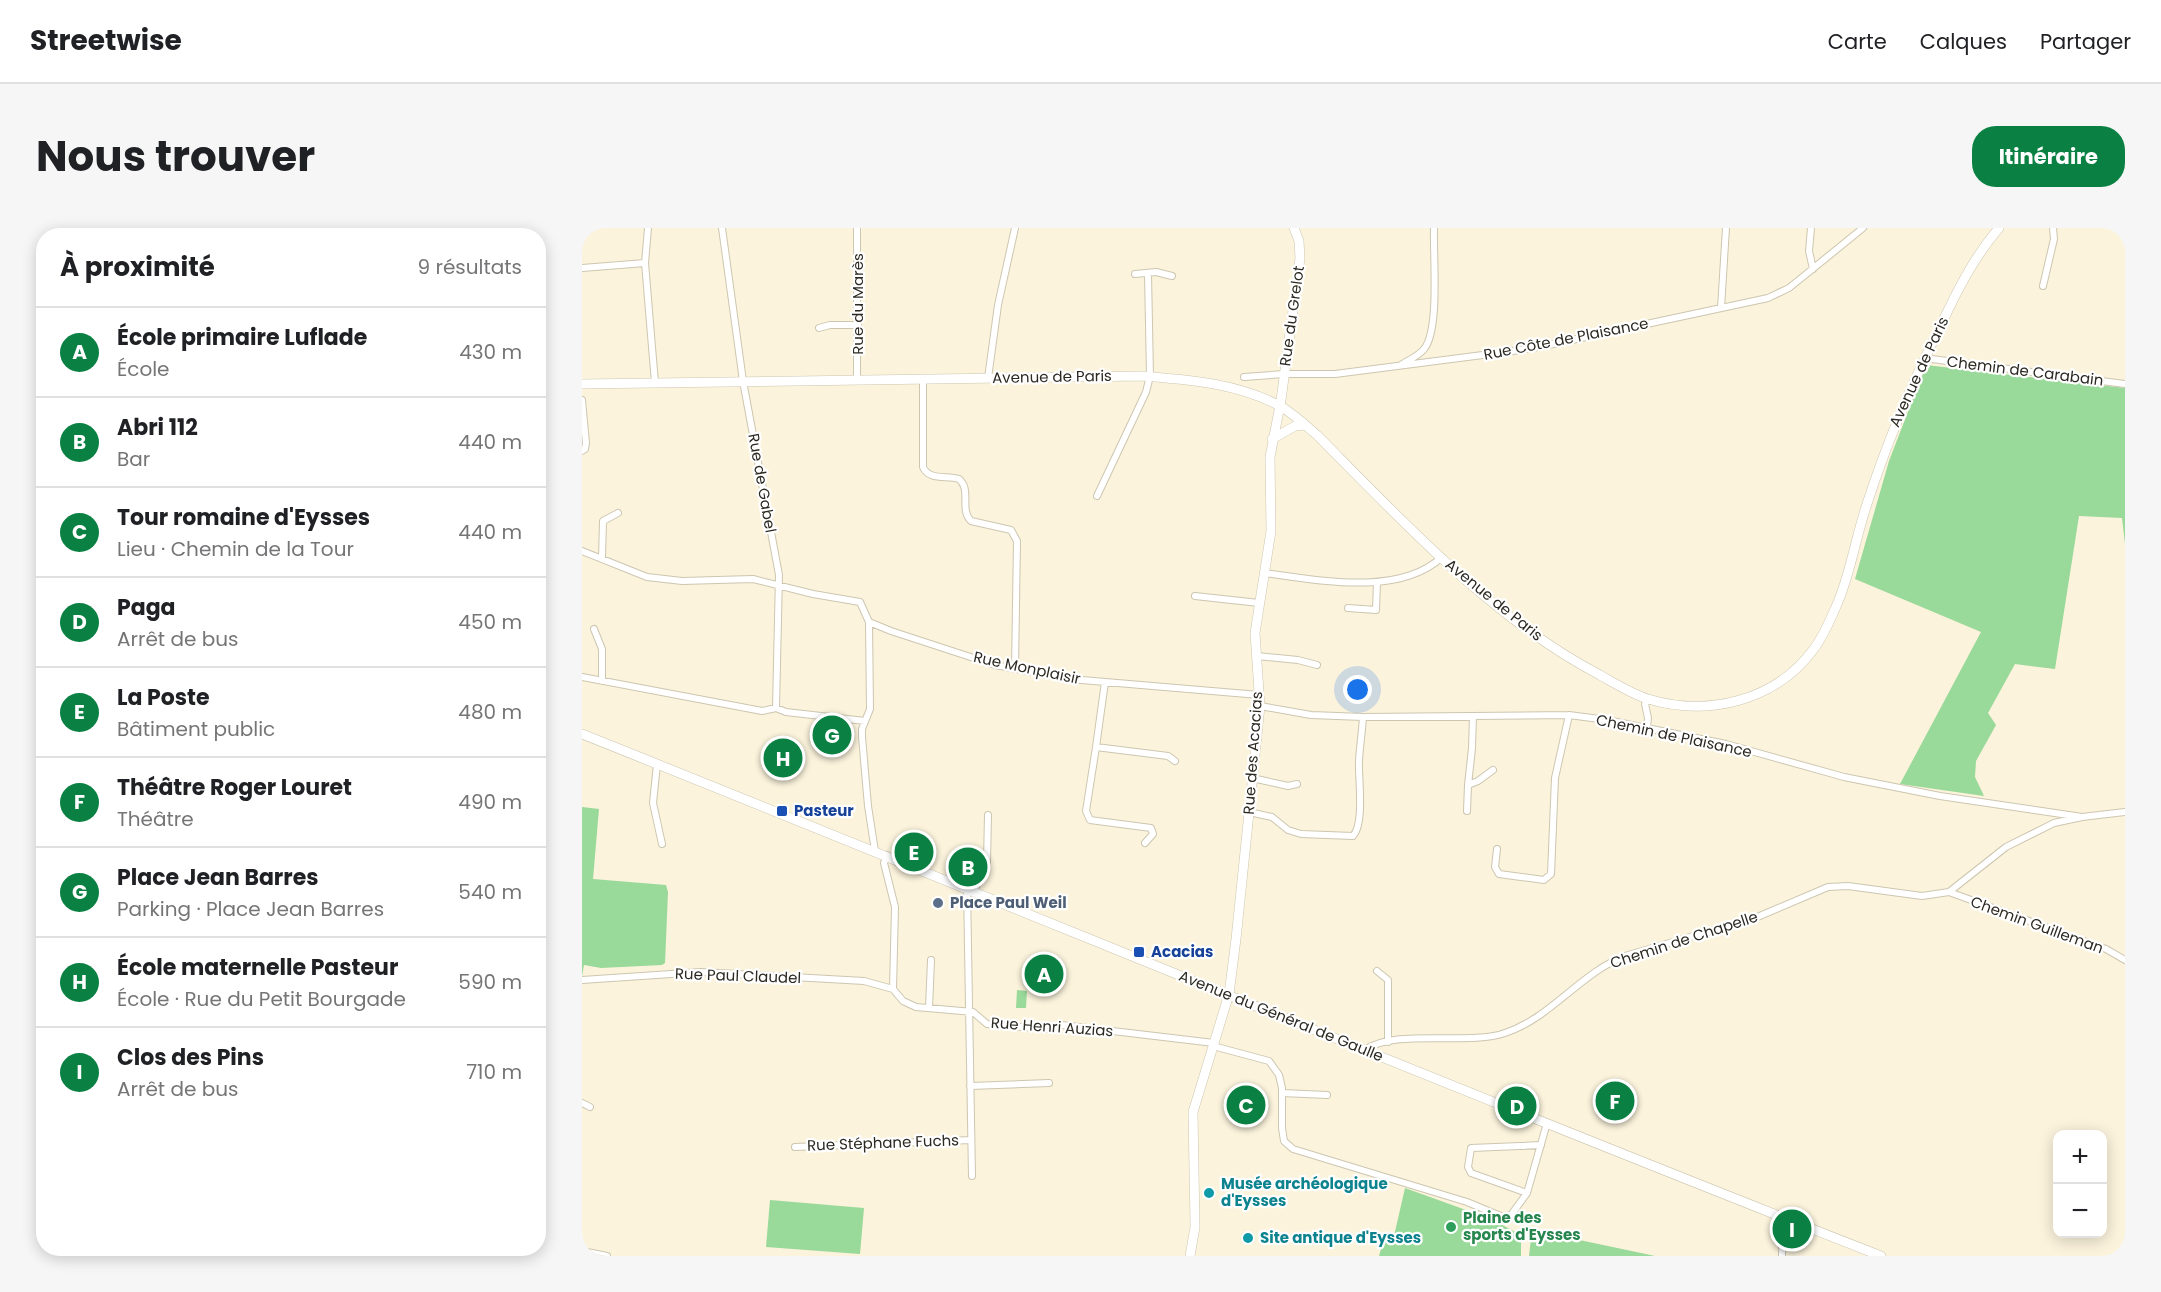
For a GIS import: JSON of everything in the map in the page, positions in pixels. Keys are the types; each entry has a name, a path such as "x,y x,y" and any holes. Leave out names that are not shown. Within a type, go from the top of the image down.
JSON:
{"main road":[{"name":"Rue du Grelot","path":"1279,405 1300,258 1299,241 1294,228"},
{"name":"Avenue de Paris","path":"582,384 1150,376 1227,386 1279,405 1305,425 1493,603 1569,659 1648,699 1677,706 1704,707 1731,703 1754,696 1776,684 1796,669 1814,650 1840,599 1866,507 1891,433 1924,358 1959,288 1999,228"},
{"path":"1262,398 1269,397 1276,392 1284,378"},
{"name":"Rue des Acacias","path":"1190,1256 1195,1220 1193,1112 1229,994 1249,812 1260,706 1255,633 1271,531 1270,458 1279,405"},
{"path":"1272,439 1295,426 1305,425"},
{"name":"Avenue du Général de Gaulle","path":"582,734 887,855 1146,963 1229,994 1881,1256"}],"street":[{"path":"648,228 645,264 655,383"},
{"name":"Rue de Gabel","path":"722,228 743,381 779,586 776,708"},
{"name":"Rue du Marès","path":"857,228 857,380"},
{"path":"988,378 998,305 1015,228"},
{"path":"1398,366 1423,351 1431,339 1435,322 1434,228"},
{"path":"1721,308 1726,228"},
{"path":"1811,228 1809,251 1813,269"},
{"name":"Rue Côte de Plaisance","path":"1244,377 1284,378 1335,374 1544,346 1767,298 1789,288 1863,228"},
{"path":"2043,286 2054,239 2053,228"},
{"path":"582,267 645,264"},
{"path":"1135,274 1156,272 1172,276"},
{"path":"1097,496 1146,392 1150,376 1148,274"},
{"path":"819,328 830,325 858,325"},
{"name":"Chemin de Carabain","path":"1924,358 2125,384"},
{"path":"923,379 923,467 925,472 930,476 954,477 963,482 966,488 965,511 971,521 1011,530 1016,536 1015,668"},
{"path":"582,399 586,444 582,451"},
{"path":"602,558 603,521 618,513"},
{"path":"582,551 655,578 682,581 753,579 813,594 860,602 867,613 869,622 870,709 862,729 863,759 875,851"},
{"path":"1265,573 1344,582 1377,582 1419,573 1433,566 1442,557"},
{"path":"1348,608 1376,610 1377,582"},
{"path":"1195,596 1259,603"},
{"name":"Rue Monplaisir","path":"869,622 988,662 1070,679 1259,695"},
{"path":"594,629 602,649 602,681"},
{"path":"1257,656 1298,660 1317,665"},
{"path":"582,678 762,711 776,708 786,712 865,721"},
{"path":"1105,682 1086,811 1090,820 1151,828 1153,834 1145,843"},
{"path":"1647,727 1645,704 1648,699"},
{"name":"Chemin de Plaisance","path":"1260,706 1311,715 1363,717 1569,715 1647,727 1726,744 1844,777 1940,796 2082,817"},
{"path":"1497,849 1495,867 1499,874 1544,880 1551,874 1555,778 1569,715"},
{"path":"1467,811 1473,716"},
{"path":"1249,812 1272,817 1288,830 1301,834 1348,837 1356,834 1359,821 1359,762 1363,717"},
{"path":"1096,747 1168,756 1175,762"},
{"path":"657,764 653,803 662,844"},
{"path":"1468,785 1493,770"},
{"path":"1252,778 1288,786 1297,783"},
{"path":"1949,892 2006,847 2054,823 2125,812"},
{"path":"972,1176 968,1011 970,890 987,862 988,815"},
{"path":"887,855 884,862 895,907 893,989"},
{"name":"Chemin de Chapelle","path":"1365,1050 1400,1040 1493,1037 1508,1032 1525,1025 1608,962 1755,918 1828,887 1848,886 1922,897 1949,892"},
{"name":"Chemin Guilleman","path":"1949,892 2106,949 2125,960"},
{"path":"929,1008 931,960"},
{"path":"1377,971 1389,980 1388,1042"},
{"name":"Rue Paul Claudel","path":"582,980 701,972 864,981 893,989"},
{"name":"Rue Henri Auzias","path":"893,989 903,1001 916,1008 972,1011 987,1024 1047,1029 1062,1025 1214,1045 1269,1061 1279,1075 1282,1093"},
{"path":"970,1086 1049,1083"},
{"path":"1328,1095 1282,1093 1284,1141 1293,1149 1467,1202 1503,1217 1511,1215 1527,1193 1547,1123"},
{"path":"582,1103 590,1107"},
{"name":"Rue Stéphane Fuchs","path":"795,1147 971,1140"},
{"path":"1527,1193 1471,1173 1468,1167 1472,1148 1541,1145"},
{"path":"1782,1256 1783,1218"},
{"path":"582,1251 607,1256"}],"green space":[{"path":"1926,365 2125,388 2125,544 2122,518 2079,516 2055,669 2015,664 1988,713 1996,725 1976,761 1975,777 1984,796 1900,784 1981,632 1855,579 1889,461"},
{"path":"582,807 599,809 593,879 666,885 668,892 665,963 662,965 601,968 584,965 582,976"},
{"path":"1017,990 1027,991 1026,1008 1016,1008"},
{"name":"Plaine des sports d'Eysses","path":"1405,1188 1491,1219 1521,1235 1521,1256 1379,1256 1383,1242 1394,1236"},
{"path":"770,1200 864,1208 860,1254 766,1247"},
{"path":"1532,1230 1641,1253 1655,1256 1529,1256"}],"place":[{"name":"Place Jean Barres","path":"832,735"},
{"name":"École maternelle Pasteur","path":"783,758"},
{"name":"Pasteur","path":"782,811"},
{"name":"La Poste","path":"914,852"},
{"name":"Abri 112","path":"968,867"},
{"name":"Place Paul Weil","path":"938,903"},
{"name":"Acacias","path":"1139,952"},
{"name":"École primaire Luflade","path":"1044,974"},
{"name":"Théâtre Roger Louret","path":"1615,1101"},
{"name":"Tour romaine d'Eysses","path":"1246,1105"},
{"name":"Paga","path":"1517,1106"},
{"name":"Musée archéologique d'Eysses","path":"1209,1193"},
{"name":"Plaine des sports d'Eysses","path":"1451,1227"},
{"name":"Clos des Pins","path":"1792,1229"},
{"name":"Site antique d'Eysses","path":"1248,1238"}]}
